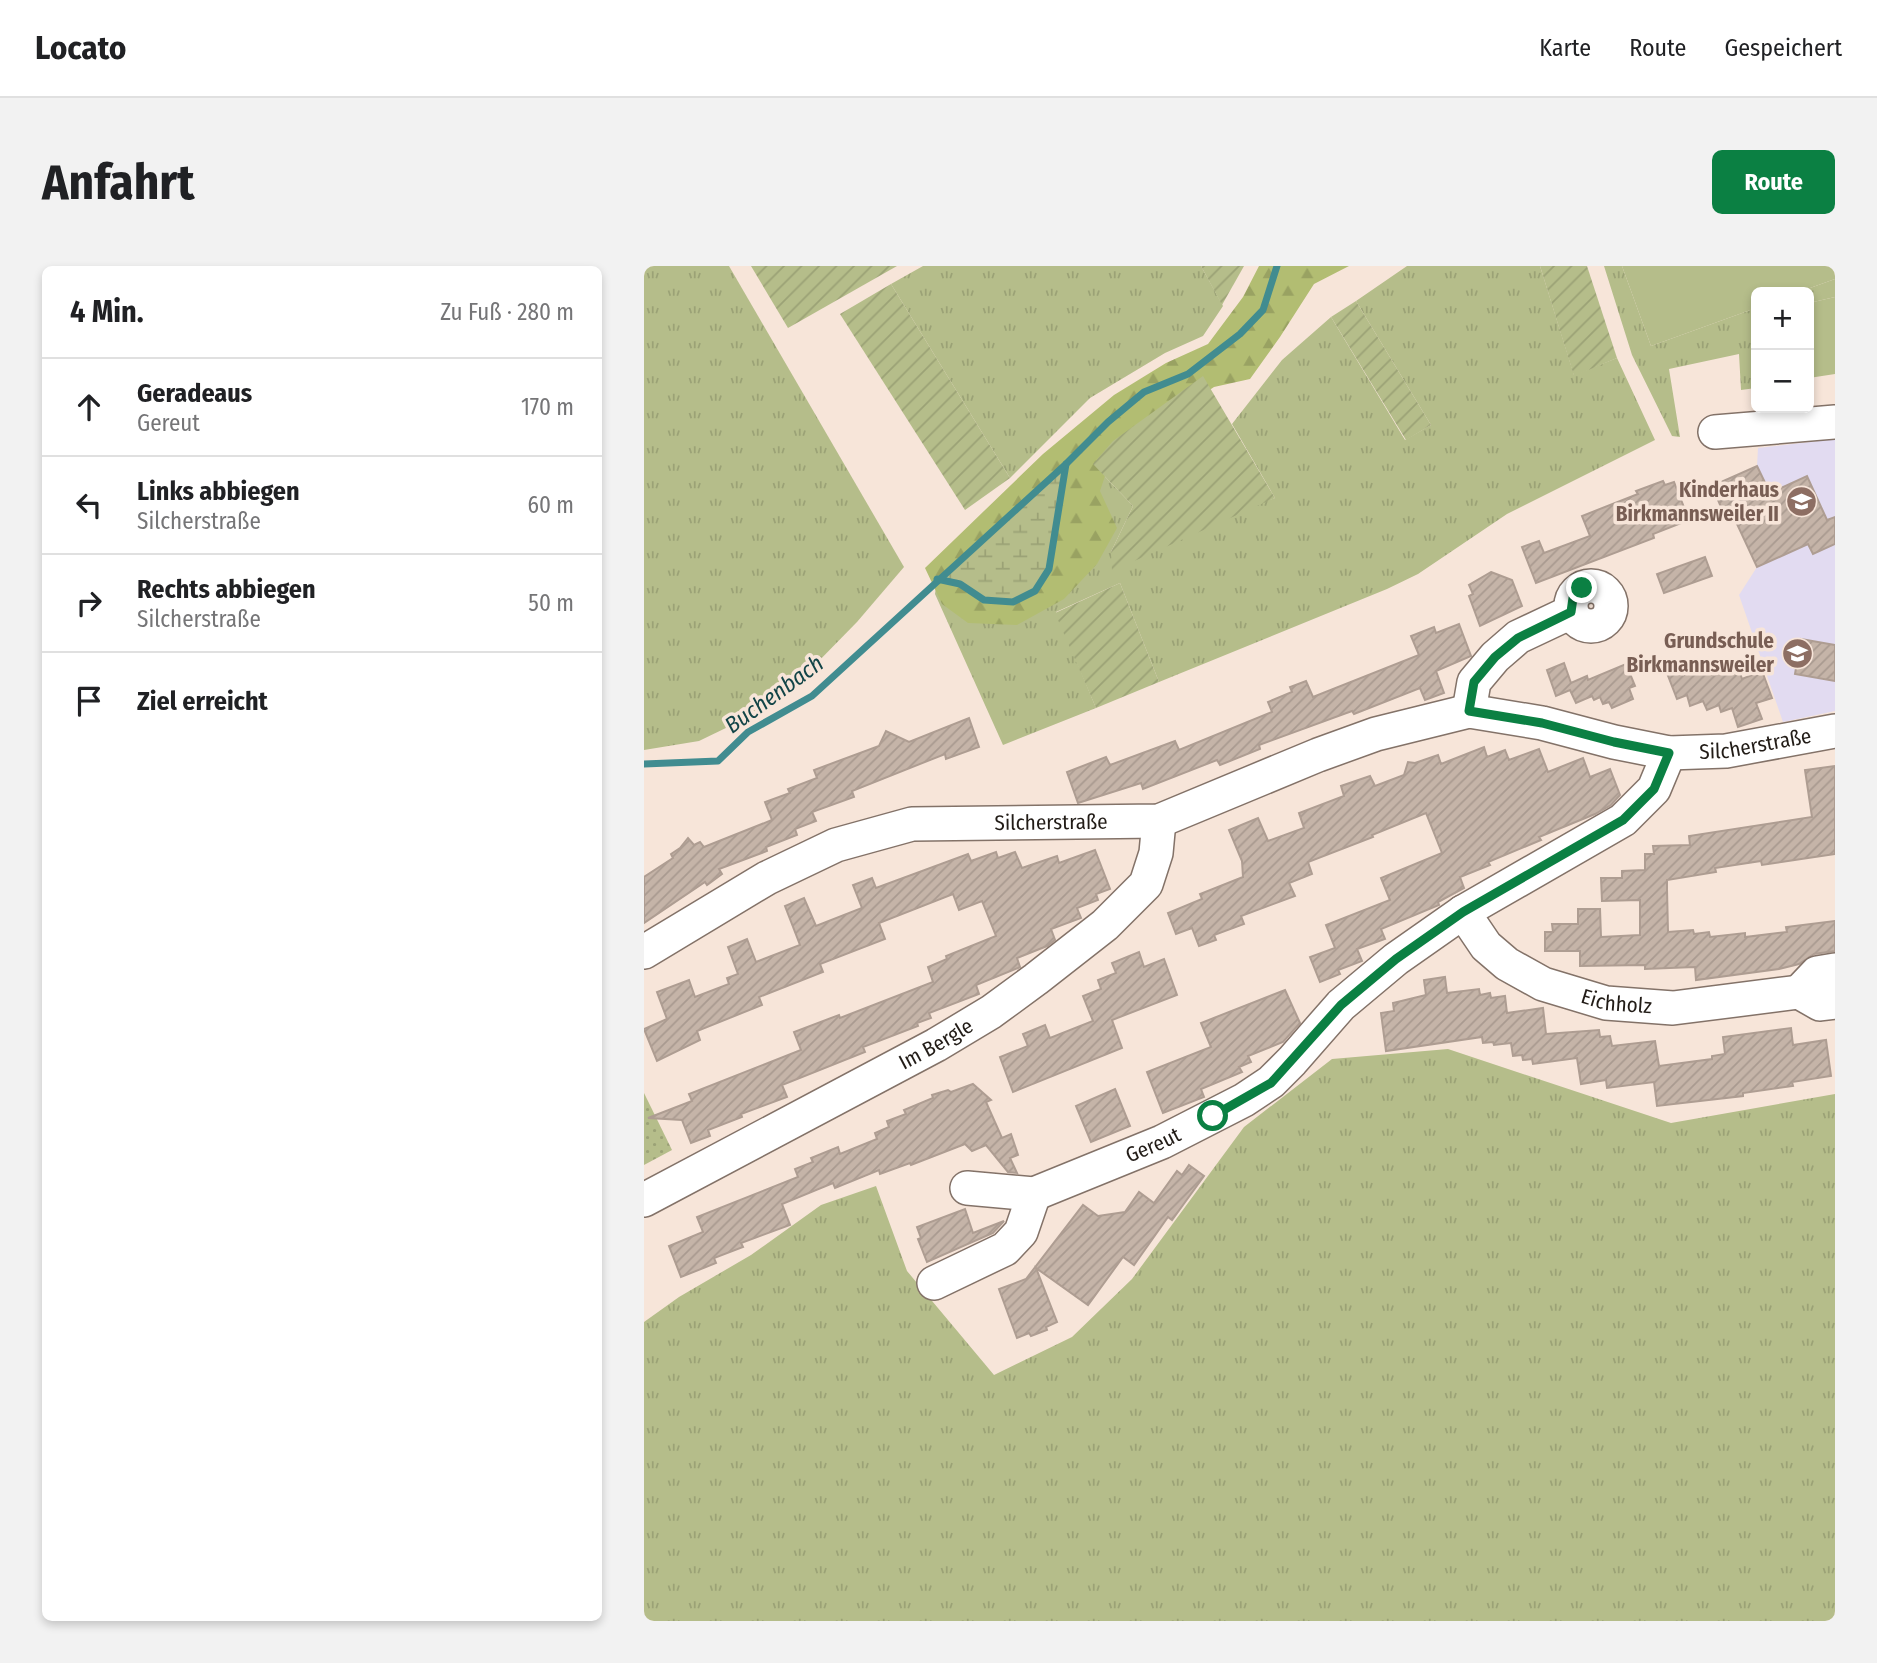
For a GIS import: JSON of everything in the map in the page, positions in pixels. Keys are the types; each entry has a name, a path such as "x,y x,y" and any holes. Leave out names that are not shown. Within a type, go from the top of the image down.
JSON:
{"street":[{"path":"1714,432 1835,422"},
{"path":"1469,711 1474,682 1495,657 1518,638 1571,612"},
{"name":"Silcherstraße","path":"644,952 779,873 836,845 912,824 1159,821 1376,734 1469,711 1542,723 1669,753 1726,751 1835,731"},
{"name":"Gereut","path":"967,1188 1034,1194 1162,1142 1244,1100 1271,1083 1341,1005 1396,959 1463,912 1623,820 1654,789 1669,753"},
{"name":"Im Bergle","path":"644,1200 936,1045 991,1012 1036,979 1105,925 1146,884 1156,853 1159,821"},
{"name":"Eichholz","path":"1463,912 1486,946 1507,964 1543,984 1606,1003 1673,1008 1799,992 1820,1004 1835,1002"},
{"path":"1799,992 1817,973 1835,970"},
{"path":"934,1283 1005,1249 1021,1232 1034,1194"}],"shaded area":[{"path":"1835,439 1835,711 1783,722 1739,595 1757,567 1729,507 1770,493 1757,466 1758,448"}],"green space":[{"path":"644,266 729,266 904,567 857,622 810,670 761,711 699,741 644,750"},
{"path":"751,266 897,266 788,328"},
{"path":"923,266 1201,266 1223,306 1203,336 1165,353 1090,398 1010,478 891,284"},
{"path":"1201,266 1244,266 1222,305"},
{"path":"1259,266 1349,266 1314,284 1250,379 1214,387 1112,455 1100,491 1117,528 1097,564 1064,599 1017,625 968,623 942,604 925,568 1043,454 1114,395 1166,363 1208,344 1243,297"},
{"path":"1407,266 1540,266 1574,375 1617,358 1655,440 1507,514 1418,574 1159,682 1120,583 1056,612 1096,708 1003,745 935,594 937,579 1093,464 1133,506 1111,552 1275,498 1232,424 1282,360 1331,317 1405,440 1431,425 1356,301"},
{"path":"1540,266 1587,266 1617,358 1574,376"},
{"path":"1604,266 1622,266 1651,346 1751,310 1751,389 1741,390 1739,354 1669,369 1680,437 1672,436 1632,355"},
{"path":"1622,266 1835,266 1835,279 1813,287 1751,287 1751,310 1651,346"},
{"path":"1835,279 1835,297 1814,302 1813,287"},
{"path":"891,284 1010,478 965,510 840,314"},
{"path":"1835,297 1835,374 1814,377 1814,350 1814,302"},
{"path":"1356,301 1431,425 1406,440 1331,317"},
{"path":"1203,376 1275,498 1112,571 1111,552 1133,506 1093,464 1113,441"},
{"path":"1066,464 1049,569 1035,591 1013,602 984,600 961,584 937,579"},
{"path":"1120,583 1159,682 1096,708 1055,613"},
{"path":"1448,1049 1671,1123 1835,1094 1835,1621 644,1621 644,1322 679,1297 751,1255 821,1205 876,1186 907,1271 994,1375 1072,1337 1132,1279 1244,1127 1332,1059"},
{"path":"644,1093 672,1150 644,1165"}],"building":[{"path":"1757,466 1770,493 1807,476 1827,520 1835,517 1835,544 1813,554 1808,544 1757,567 1731,511 1724,514 1712,486"},
{"path":"1663,481 1665,485 1674,482 1689,520 1653,534 1654,538 1536,583 1522,547 1539,541 1544,553 1590,536 1582,516"},
{"path":"1705,557 1712,576 1664,593 1657,574"},
{"path":"1491,572 1512,580 1522,606 1480,626 1469,596 1473,594 1469,585"},
{"path":"1459,624 1471,656 1436,671 1444,693 1425,700 1420,688 1354,714 1352,711 1259,745 1260,749 1220,765 1217,760 1143,789 1141,783 1078,803 1067,772 1106,757 1110,765 1175,741 1179,750 1272,712 1268,702 1292,692 1290,687 1306,681 1313,697 1419,655 1411,636 1434,627 1436,633"},
{"path":"1801,639 1835,645 1835,681 1795,674"},
{"path":"1721,659 1727,674 1739,670 1742,679 1762,671 1772,698 1756,703 1762,719 1738,727 1732,708 1721,712 1719,705 1707,710 1703,701 1690,706 1687,695 1677,699 1667,673 1689,665 1691,670"},
{"path":"1564,663 1571,683 1587,676 1588,680 1626,664 1635,686 1629,688 1633,699 1612,708 1609,702 1603,704 1600,697 1594,700 1592,696 1576,703 1570,690 1556,696 1547,670"},
{"path":"969,718 979,747 946,759 945,754 852,791 854,797 812,812 816,821 795,829 797,835 766,847 767,851 719,869 722,874 707,885 705,882 644,923 644,877 673,858 671,854 688,838 694,845 700,842 704,847 772,820 765,802 790,793 788,789 817,778 814,770 879,746 886,731 909,742"},
{"path":"1484,747 1487,757 1505,750 1509,760 1539,749 1548,772 1583,758 1590,777 1610,769 1620,795 1611,805 1595,814 1539,837 1541,840 1460,877 1464,888 1438,902 1439,905 1381,929 1385,939 1357,949 1362,961 1338,970 1340,974 1320,982 1310,957 1335,948 1326,925 1390,900 1381,878 1442,853 1426,813 1308,862 1312,874 1289,883 1295,896 1241,916 1244,924 1214,935 1216,940 1199,946 1192,928 1176,934 1168,913 1202,899 1200,894 1243,877 1242,861 1229,830 1258,818 1268,841 1304,828 1299,813 1344,796 1341,786 1370,776 1375,786 1404,775 1408,762 1415,763 1438,755 1441,764"},
{"path":"1835,766 1835,854 1762,865 1761,861 1715,868 1716,872 1667,880 1667,889 1668,932 1693,930 1694,934 1709,932 1710,937 1745,933 1745,937 1787,932 1786,927 1835,921 1835,951 1814,954 1799,964 1779,969 1696,980 1695,967 1645,969 1645,965 1580,966 1580,951 1545,951 1545,932 1553,932 1552,924 1578,924 1578,909 1600,909 1601,937 1640,935 1640,900 1602,901 1601,878 1622,878 1622,871 1645,870 1645,854 1654,854 1653,846 1690,845 1689,836 1812,817 1805,770"},
{"path":"1095,850 1110,889 1096,894 1098,900 1077,908 1081,918 1051,929 1055,940 1047,946 1017,958 1020,967 976,985 979,994 929,1013 931,1018 917,1023 918,1026 863,1047 865,1052 782,1085 787,1097 708,1130 710,1136 691,1143 682,1120 648,1118 692,1101 689,1094 801,1050 794,1032 839,1015 840,1018 933,982 928,967 947,959 946,956 996,936 982,901 959,910 953,894 879,923 885,939 820,964 823,972 759,997 762,1005 697,1031 700,1040 657,1061 644,1029 667,1019 657,992 689,980 695,997 729,984 727,978 738,974 728,947 747,939 756,962 800,945 785,906 804,898 816,926 862,908 853,885 872,878 876,888 968,854 971,861 996,852 998,858 1015,852 1022,868 1057,856 1059,863"},
{"path":"1139,952 1144,967 1164,959 1177,995 1112,1020 1122,1048 1013,1092 1000,1057 1028,1046 1023,1034 1045,1025 1050,1038 1093,1021 1083,996 1101,989 1098,980 1116,973 1112,963"},
{"path":"1445,977 1447,993 1479,989 1480,995 1490,993 1491,998 1505,996 1507,1013 1543,1008 1546,1034 1599,1030 1600,1037 1610,1036 1612,1046 1655,1041 1659,1066 1712,1059 1712,1056 1725,1054 1723,1037 1791,1028 1793,1045 1826,1040 1831,1076 1792,1082 1793,1086 1743,1093 1743,1096 1657,1106 1654,1082 1607,1088 1606,1080 1581,1084 1577,1058 1533,1064 1532,1059 1523,1060 1522,1055 1513,1056 1511,1043 1483,1043 1482,1037 1386,1051 1381,1013 1394,1011 1393,1003 1426,995 1424,980"},
{"path":"1285,990 1300,1023 1283,1042 1248,1056 1251,1062 1239,1067 1242,1072 1201,1089 1204,1097 1163,1113 1147,1072 1211,1047 1201,1023"},
{"path":"973,1084 991,1100 986,1102 1002,1138 1011,1134 1018,1155 1010,1158 1017,1173 1008,1172 986,1145 972,1151 965,1144 911,1165 910,1163 880,1174 879,1170 835,1188 833,1183 782,1204 790,1225 741,1243 743,1247 714,1258 716,1263 681,1277 669,1246 703,1232 697,1217 798,1177 795,1169 813,1162 811,1158 838,1147 840,1154 877,1139 875,1133 889,1127 887,1121 906,1114 904,1110 933,1098 932,1095"},
{"path":"1115,1089 1130,1126 1091,1142 1076,1106"},
{"path":"1189,1165 1204,1176 1172,1220 1168,1217 1134,1265 1123,1257 1088,1305 1036,1268 1057,1322 1046,1327 1047,1330 1017,1338 999,1289 1026,1279 1083,1205 1098,1216 1125,1212 1139,1192 1154,1203 1177,1171 1182,1175"},
{"path":"965,1209 973,1233 1004,1221 993,1233 927,1262 918,1239 921,1238 917,1227"}],"waterway":[{"name":"Buchenbach","path":"644,764 718,761 748,732 812,696 1066,464 1108,422 1144,392 1188,374 1240,334 1263,310 1277,266"},
{"name":"Buchenbach","path":"937,579 960,584 984,600 1013,602 1035,591 1049,569 1066,464"}],"place":[{"name":"Kinderhaus Birkmannsweiler II","path":"1802,502"},
{"name":"Grundschule Birkmannsweiler","path":"1797,653"}],"route":[{"path":"1213,1116 1271,1083 1341,1005 1396,959 1463,912 1623,820 1654,789 1669,753 1542,723 1469,711 1474,682 1495,657 1518,638 1571,612 1573,598 1582,588"}]}
